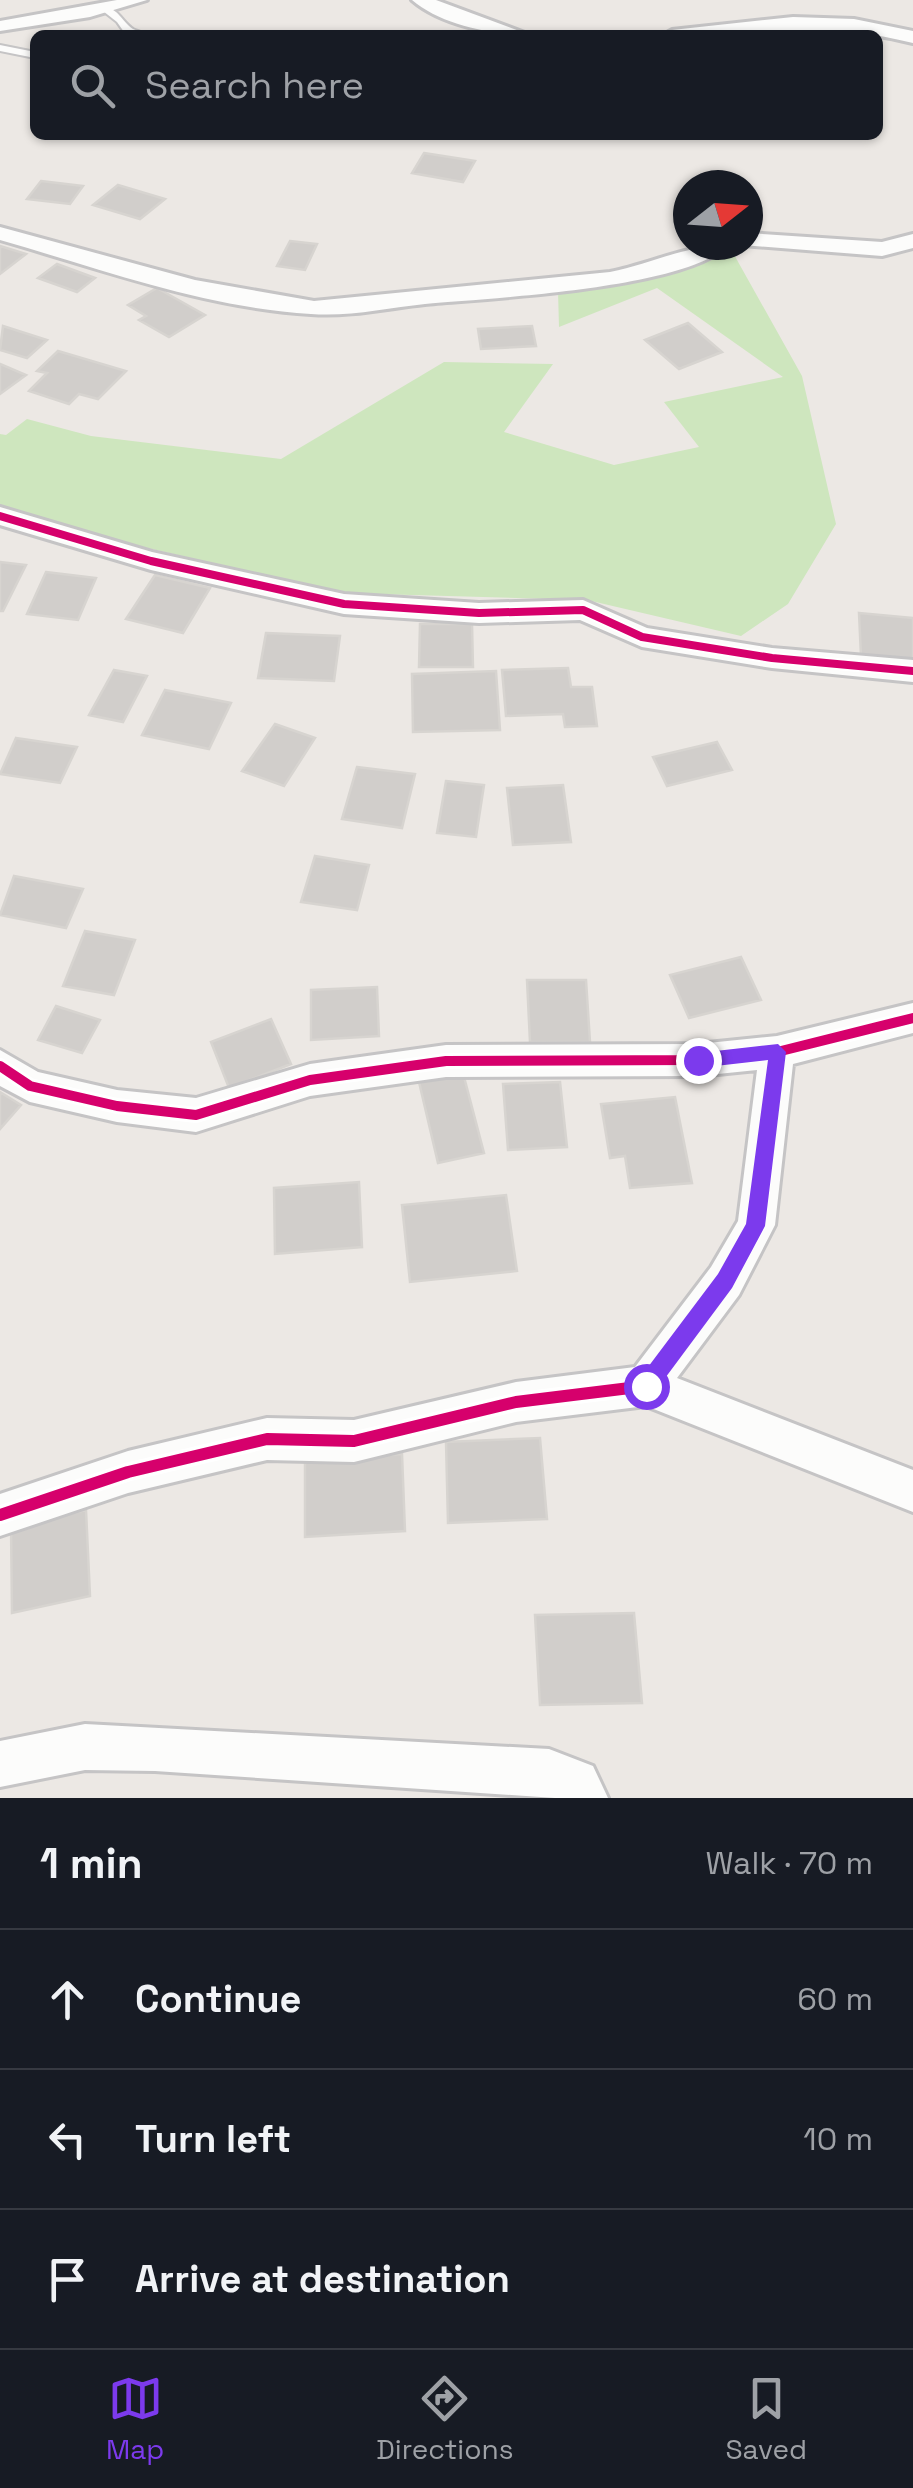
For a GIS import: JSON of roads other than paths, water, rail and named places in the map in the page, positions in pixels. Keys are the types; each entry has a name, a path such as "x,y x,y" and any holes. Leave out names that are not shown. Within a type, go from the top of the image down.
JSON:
{"street":[{"path":"0,26 138,0"},
{"path":"421,0 504,30"},
{"path":"710,30 806,22 876,27 913,37"},
{"path":"0,233 139,272 274,304 314,308 610,279 656,270 680,260"},
{"path":"763,241 882,249 913,241"},
{"path":"0,516 151,561 344,604 479,614 583,610 642,637 772,658 913,671"},
{"path":"0,1066 30,1086 117,1106 196,1115 310,1080 446,1061 698,1060 778,1052 913,1018"},
{"path":"646,1386 725,1281 756,1226 778,1052"},
{"path":"0,1515 128,1472 268,1439 354,1442 516,1402 646,1386 913,1491"},
{"path":"0,1764 85,1748 155,1748 549,1772 576,1784 584,1798"}],"lane":[{"path":"106,9 127,30"},
{"path":"0,48 30,54"}]}
